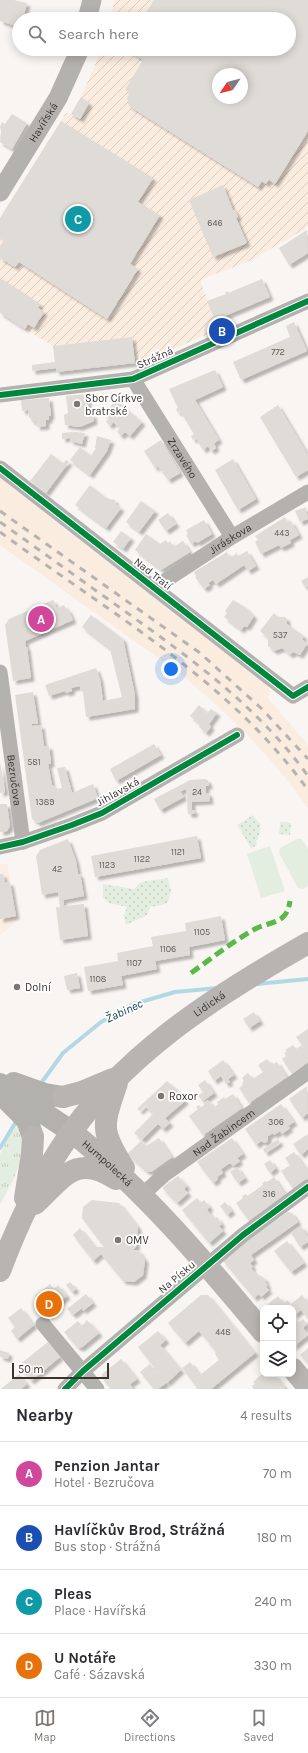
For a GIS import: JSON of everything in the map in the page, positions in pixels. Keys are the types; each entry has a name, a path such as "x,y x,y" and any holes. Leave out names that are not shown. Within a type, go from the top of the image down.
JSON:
{"main road":[{"name":"Lidická","path":"28,1210 52,1161 72,1132 120,1076 156,1043 209,1003 264,968 308,943"},
{"name":"Lidická","path":"9,1091 63,1097 82,1092 120,1076"},
{"name":"Lidická","path":"106,1133 108,1111 120,1076"},
{"path":"0,1077 26,1120 32,1137 28,1210 0,1271"},
{"path":"9,1091 72,1132"},
{"name":"Humpolecká","path":"72,1132 98,1153 142,1195 208,1264 260,1328"},
{"name":"Humpolecká","path":"106,1133 112,1150 142,1195"},
{"name":"Humpolecká","path":"28,1210 64,1177 81,1167 93,1167 99,1169 142,1195"}],"street":[{"path":"89,12 92,0"},
{"name":"Havířská","path":"0,192 58,98 77,56"},
{"name":"Strážná","path":"0,395 133,379 308,301"},
{"name":"Zrzavého","path":"133,379 232,537"},
{"name":"Nad Tratí","path":"0,468 293,696 308,687"},
{"name":"Jiráskova","path":"154,588 232,537 308,492"},
{"name":"Bezručova","path":"0,672 23,842"},
{"name":"Jihlavská","path":"0,847 23,842 102,813 237,735"},
{"name":"Nad Žabincem","path":"142,1195 164,1175 308,1072"},
{"name":"Na Písku","path":"65,1389 82,1371 208,1264 243,1235 308,1187"},
{"path":"43,1324 97,1389"}],"shaded area":[{"path":"114,0 308,0 308,227 250,261 202,279 201,284 220,329 146,361 56,372 53,346 0,313 0,218 66,113 71,114 81,97 99,56 296,56 296,12 112,12"},
{"path":"0,477 67,531 263,677 270,690 268,698 308,745 308,808 280,771 255,743 219,707 182,675 0,545"},
{"path":"7,863 17,921 0,935 0,864"}],"green space":[{"path":"253,815 261,825 258,839 256,841 257,845 251,848 237,825"},
{"path":"280,822 291,823 290,835 279,834"},
{"path":"297,839 302,839 308,849 308,886 303,889 298,888 279,853 280,848"},
{"path":"270,846 285,891 261,898 247,854"},
{"path":"168,878 171,891 168,902 162,905 150,907 147,915 126,925 124,916 127,907 109,903 103,897 103,884 134,889 141,882"},
{"path":"18,1118 25,1150 14,1178 0,1205 0,1154"}],"building":[{"path":"0,0 14,0 27,3 25,12 12,12 12,25 0,21"},
{"path":"154,0 308,0 308,131 275,184 269,180 266,184 262,181 258,187 129,106 127,98 130,93 125,90 143,60 137,56 296,56 296,12 146,12"},
{"path":"81,97 89,103 80,119 71,114"},
{"path":"12,114 27,123 12,149 0,142 0,127 2,122 5,124"},
{"path":"61,121 153,178 138,202 160,215 130,264 138,269 107,319 19,262 15,267 0,258 0,246 4,241 0,238 0,218"},
{"path":"223,185 233,210 235,210 238,217 236,218 247,243 213,257 189,200"},
{"path":"307,230 308,253 289,265 279,248"},
{"path":"0,278 40,304 38,308 44,312 34,328 28,324 25,329 0,313"},
{"path":"262,279 270,297 215,320 207,301 226,294 225,292 228,291 228,293"},
{"path":"294,322 307,351 241,380 233,362 290,337 286,326"},
{"path":"132,337 135,363 56,372 56,368 32,371 32,365 55,362 53,346"},
{"path":"215,370 223,387 195,400 219,440 214,443 216,448 211,451 208,446 203,450 196,438 193,440 191,436 194,434 180,411 178,413 176,409 178,408 169,389"},
{"name":"Sbor Církve bratrské","path":"87,394 89,412 87,412 87,415 93,414 94,421 80,427 65,425 64,415 68,413 66,396"},
{"path":"49,398 51,416 49,416 49,420 46,420 46,426 37,427 36,421 32,422 31,418 29,418 28,410 22,411 21,400"},
{"path":"116,400 142,422 130,436 125,432 121,436 117,432 120,428 113,422 110,426 106,422 109,418 104,414"},
{"path":"278,405 308,455 308,470 296,477 260,417"},
{"path":"62,433 85,433 82,444 70,441 70,438 62,439"},
{"path":"97,436 111,440 107,451 90,475 70,460 80,447 91,456 96,448"},
{"path":"161,440 180,473 168,480 158,466 155,468 144,451"},
{"path":"51,454 63,463 66,460 69,462 46,493 30,481"},
{"path":"233,459 256,499 238,510 215,470"},
{"path":"90,485 105,497 116,501 114,503 121,508 106,528 75,505"},
{"path":"141,501 155,511 139,532 126,522"},
{"path":"306,507 308,519 300,522 295,511"},
{"path":"168,513 176,524 166,531 158,520"},
{"path":"285,517 288,523 291,521 299,535 290,540 291,543 281,548 279,545 261,554 255,542 258,540 255,536"},
{"path":"204,520 212,534 197,543 196,541 191,544 186,535 188,534 186,530"},
{"path":"121,531 131,538 123,549 113,542"},
{"path":"146,534 160,544 166,540 168,543 170,541 173,547 183,541 190,552 161,570 135,550"},
{"path":"247,551 256,566 248,571 244,565 216,584 213,580 208,583 210,585 204,589 195,577 194,572 227,552 230,558 237,553 238,556"},
{"path":"308,577 308,586 305,587 301,581"},
{"path":"53,600 57,608 64,605 67,610 68,609 73,620 25,641 31,678 13,681 5,625 9,619"},
{"path":"233,600 245,607 254,616 247,627 244,626 241,630 224,617 227,613 225,611"},
{"path":"274,613 278,617 285,617 287,619 287,624 304,636 302,639 307,644 300,655 293,652 290,655 282,648 274,651 268,646 268,638 260,631"},
{"path":"91,615 123,639 135,695 135,709 86,717 83,691 81,691 80,686 71,688 72,691 66,693 65,691 49,696 45,685 96,668 100,679 103,701 122,697 110,649 82,627"},
{"path":"33,692 38,724 32,724 32,726 41,725 44,746 49,746 51,764 48,764 52,785 58,789 62,788 57,768 65,767 72,793 93,784 98,798 38,823 32,819 15,695"},
{"path":"199,705 207,713 211,709 217,713 209,724 211,727 206,733 199,727 201,725 190,716"},
{"path":"154,744 161,755 116,781 110,769"},
{"path":"0,762 5,792 0,793"},
{"path":"190,780 208,780 209,786 206,786 206,793 209,793 210,801 192,802 192,810 195,810 194,814 188,814 186,789 180,791 184,797 160,810 154,799"},
{"path":"0,804 7,804 10,826 7,831 0,832"},
{"path":"197,836 201,858 95,877 91,856"},
{"path":"68,839 76,861 78,874 80,874 84,896 63,900 64,906 84,904 88,936 60,940 56,907 60,907 58,892 42,895 36,856 40,850"},
{"path":"0,874 3,874 5,883 10,882 16,916 0,919"},
{"path":"221,916 225,940 189,947 190,955 155,961 157,969 121,976 123,985 88,991 84,967 118,961 117,953 153,946 151,937 186,931 185,923"},
{"path":"77,973 80,988 67,990 64,976"},
{"path":"254,1012 260,1021 249,1028 243,1019"},
{"path":"308,1029 308,1062 292,1074 282,1059 286,1056 284,1053 287,1052 285,1050 293,1045 296,1049 302,1045 296,1037"},
{"path":"267,1059 273,1064 277,1062 287,1077 249,1103 239,1088 243,1085 242,1083 244,1081 242,1078 248,1073 253,1079 263,1072 258,1065"},
{"path":"223,1060 234,1075 228,1079 230,1082 226,1084 221,1076 214,1081 208,1071"},
{"path":"205,1080 214,1093 203,1101 198,1096 203,1092 198,1085"},
{"path":"167,1081 177,1090 185,1101 165,1118 170,1123 163,1129 158,1124 142,1140 134,1133 153,1114 145,1106 140,1111 137,1109"},
{"path":"307,1086 308,1113 302,1118 289,1099"},
{"path":"233,1094 242,1108 203,1135 189,1116 198,1109 196,1107 199,1105 201,1107 203,1106 208,1100 214,1108 218,1104 217,1102 224,1097 225,1099"},
{"path":"281,1104 294,1122 288,1126 290,1128 282,1134 280,1131 274,1135 273,1133 268,1136 268,1141 265,1143 261,1141 256,1145 245,1129"},
{"path":"308,1134 308,1149 301,1155 293,1144"},
{"path":"159,1138 172,1157 151,1172 146,1171 127,1154 141,1141 146,1146"},
{"path":"232,1138 243,1154 237,1158 240,1161 233,1166 230,1163 221,1169 223,1173 217,1177 218,1179 213,1183 197,1162"},
{"path":"278,1139 280,1143 265,1153 263,1149"},
{"path":"294,1152 308,1171 308,1180 294,1190 281,1171 290,1165 285,1158"},
{"path":"270,1160 276,1168 270,1173 264,1164"},
{"path":"237,1167 245,1178 238,1183 230,1172"},
{"path":"178,1176 187,1186 184,1189 188,1193 177,1203 163,1189 164,1186"},
{"path":"274,1177 286,1195 249,1221 236,1203 243,1198 242,1196 246,1194 247,1196 263,1185 262,1183 267,1182"},
{"path":"197,1198 201,1203 204,1200 210,1207 207,1210 210,1214 214,1219 217,1217 222,1224 219,1226 223,1231 209,1243 182,1210"},
{"name":"OMV","path":"92,1200 119,1203 138,1227 136,1247 133,1250 138,1250 145,1260 143,1275 134,1282 123,1281 101,1254 93,1261 73,1235 80,1228 95,1247 104,1247 82,1218 83,1207"},
{"path":"225,1202 232,1211 227,1215 220,1206"},
{"path":"288,1212 292,1213 298,1222 251,1255 254,1260 250,1263 253,1267 251,1268 258,1277 260,1275 266,1280 265,1282 268,1285 266,1287 269,1290 261,1297 259,1294 254,1298 223,1261 248,1240"},
{"path":"301,1226 308,1237 308,1242 300,1247 291,1233"},
{"path":"287,1241 304,1263 291,1272 274,1251"},
{"path":"70,1282 76,1289 72,1292 66,1285"},
{"path":"50,1284 54,1289 58,1285 67,1296 48,1311 35,1296"},
{"path":"86,1294 93,1303 83,1311 82,1308 73,1315 67,1309"},
{"path":"201,1295 208,1295 255,1353 211,1389 198,1389 182,1368 190,1362 200,1375 219,1360 215,1354 216,1352 199,1331 185,1343 168,1323"},
{"path":"302,1295 308,1303 308,1319 301,1310 296,1314 296,1305 267,1305 278,1296 284,1303 287,1300 291,1304"},
{"path":"21,1308 34,1325 17,1339 11,1331 15,1327 8,1318"},
{"path":"303,1319 307,1324 303,1328 308,1335 296,1345 296,1320 299,1323"},
{"path":"87,1320 99,1333 81,1348 77,1347 64,1332 78,1321 82,1326"},
{"path":"158,1331 166,1340 160,1345 181,1370 167,1383 138,1347"},
{"path":"48,1342 60,1357 31,1381 18,1366"},
{"path":"308,1348 308,1364 300,1355"},
{"path":"0,1350 9,1353 8,1359 0,1357"},
{"path":"121,1359 137,1379 130,1384 133,1389 111,1389 102,1378 102,1374"},
{"path":"150,1364 166,1383 158,1389 154,1389 140,1372"},
{"path":"19,1374 27,1384 21,1389 1,1389"},
{"path":"260,1376 260,1377 277,1377 285,1389 254,1389 252,1386 255,1384 253,1382"}],"waterway":[{"name":"Žabinec","path":"257,984 308,979"},
{"name":"Žabinec","path":"39,1086 63,1053 101,1022 134,1004 175,992 218,988"},
{"name":"Žabinec","path":"0,1148 17,1120"}],"railway":[{"path":"0,511 200,653 262,709 308,759"},
{"path":"0,522 176,648 224,686 269,729 308,776"},
{"path":"0,532 124,619 204,681 242,714 276,751 308,790"}],"marked path":[{"path":"191,973 222,950 258,927 273,923 283,917 289,907 290,901"}],"cycle path":[{"path":"0,395 133,379 308,301"},
{"path":"0,468 293,696 308,687"},
{"path":"0,847 23,842 102,813 237,735"},
{"path":"65,1389 83,1371 243,1235 308,1187"}],"place":[{"name":"Pleas","path":"78,219"},
{"name":"Havlíčkův Brod, Strážná","path":"222,331"},
{"name":"Sbor Církve bratrské","path":"77,404"},
{"name":"Penzion Jantar","path":"41,619"},
{"name":"Dolní","path":"17,987"},
{"name":"Roxor","path":"161,1096"},
{"name":"OMV","path":"118,1240"},
{"name":"U Notáře","path":"49,1304"}]}
